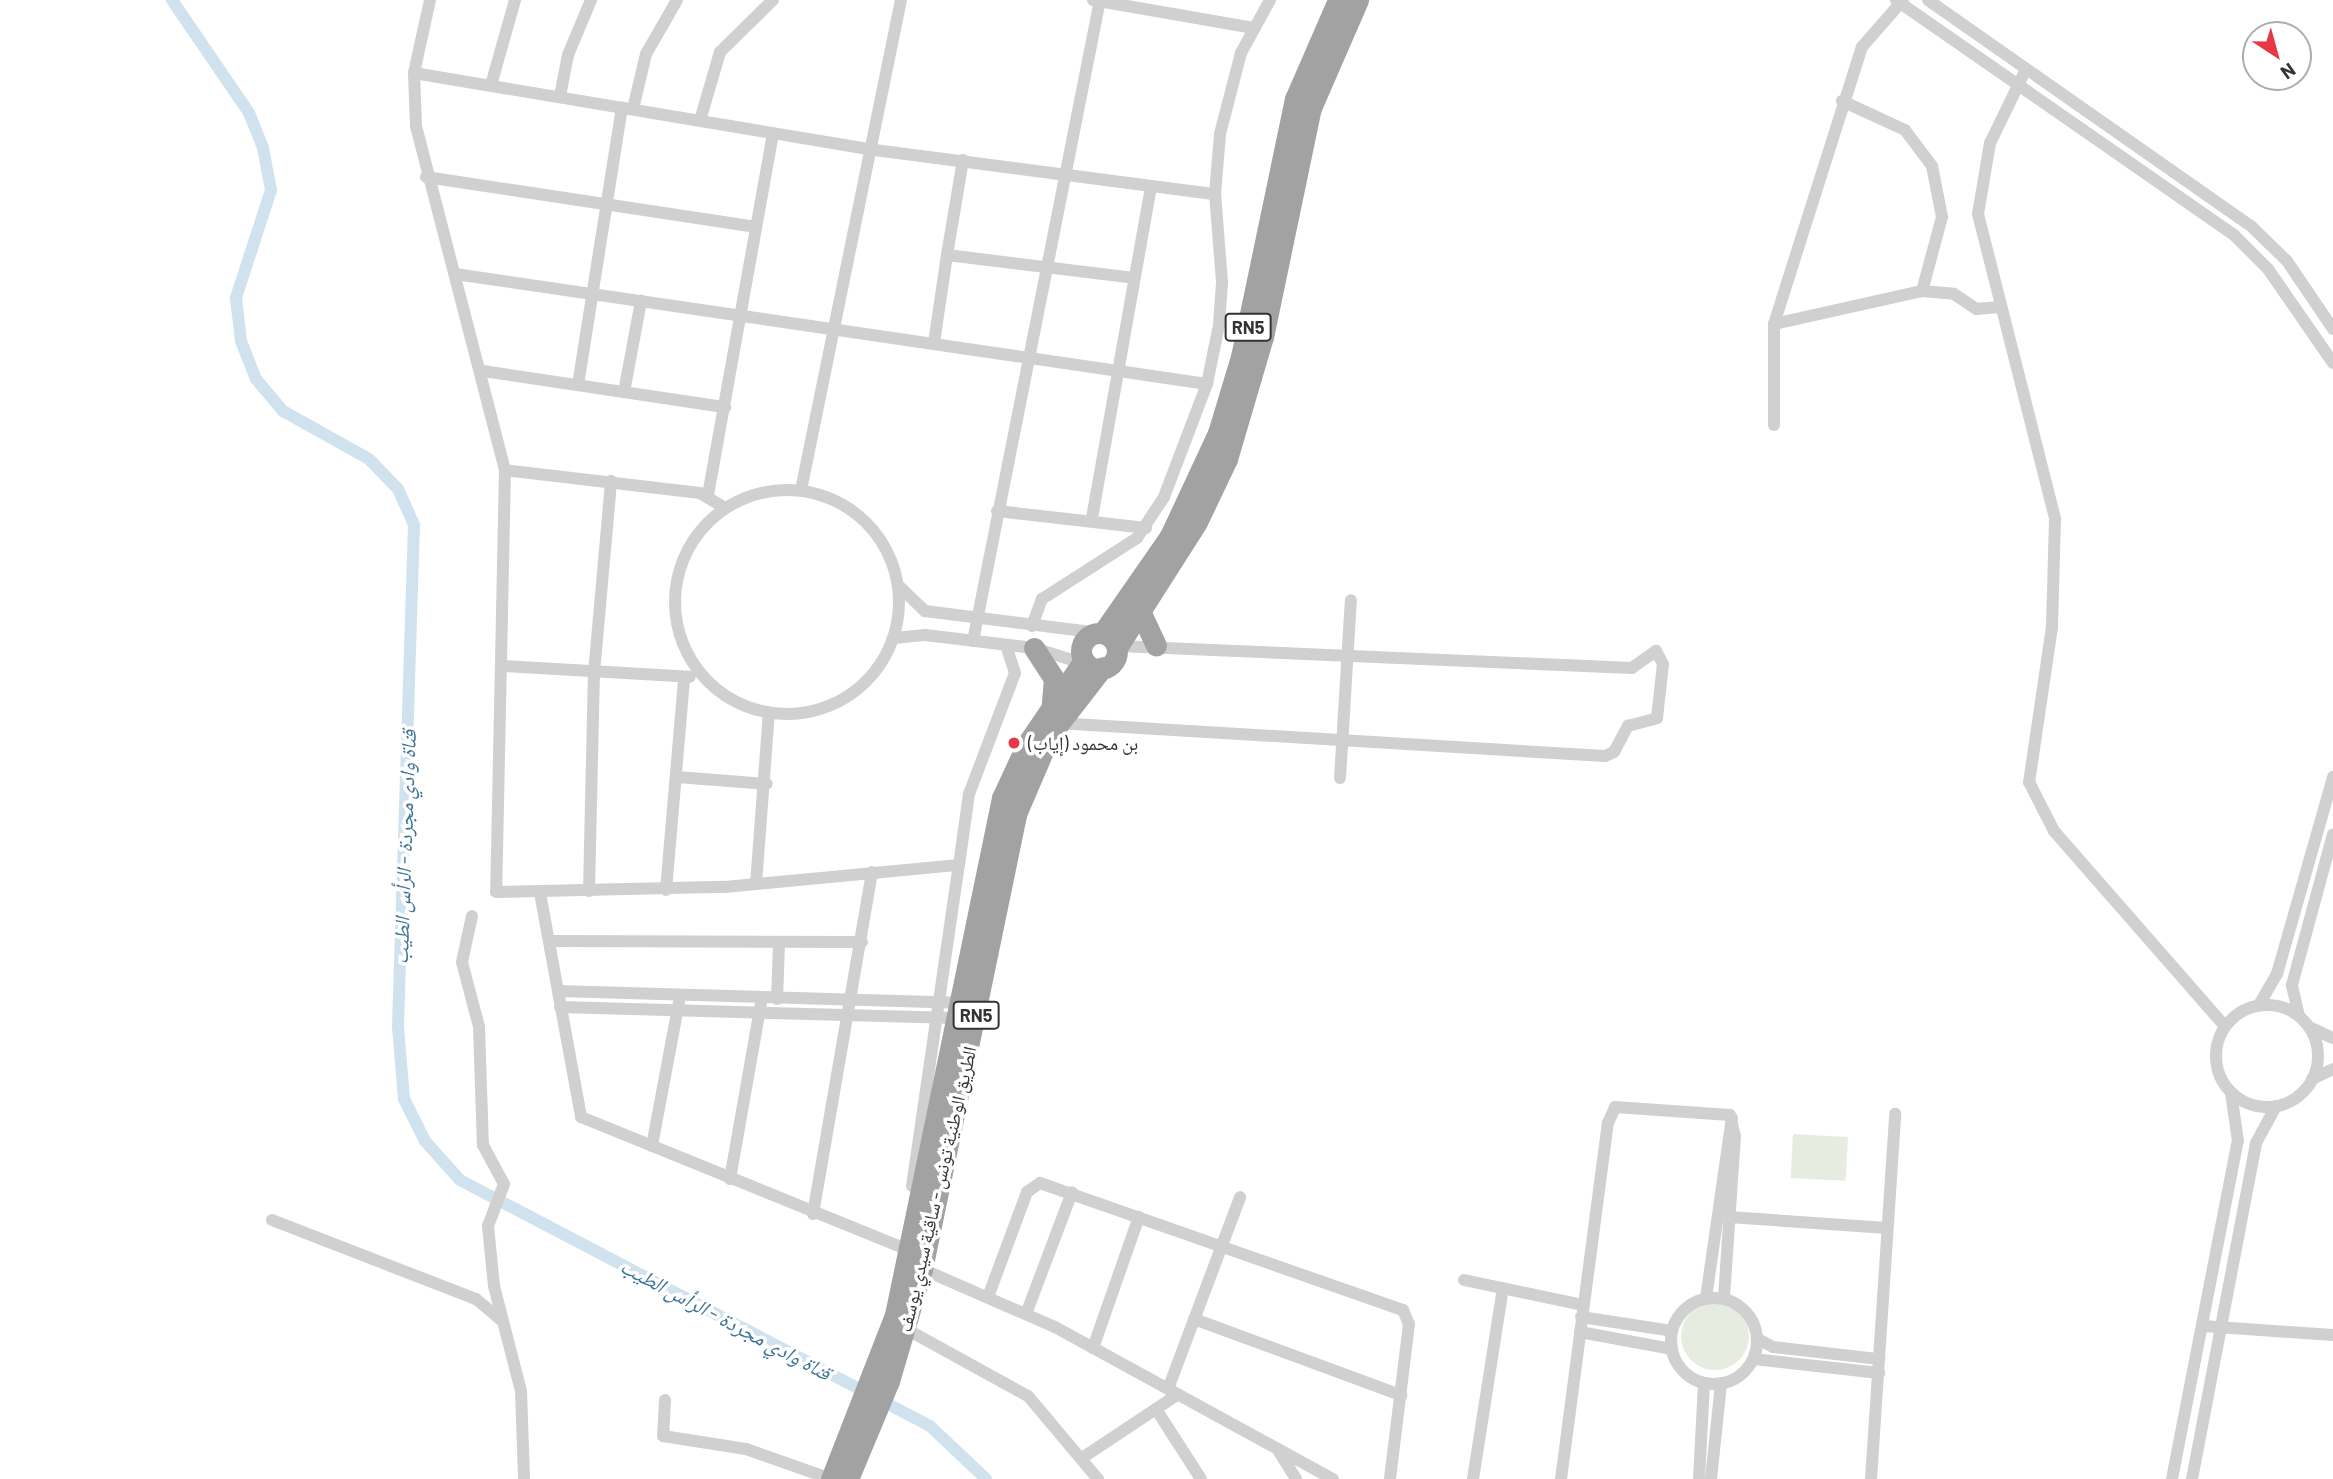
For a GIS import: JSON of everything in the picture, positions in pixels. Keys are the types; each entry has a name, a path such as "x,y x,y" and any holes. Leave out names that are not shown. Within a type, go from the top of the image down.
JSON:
{"highway":[{"name":"RN5","path":"1107,637 1170,536 1218,433 1241,357 1296,99 1338,0"},
{"name":"RN5","path":"1092,665 1085,646 1107,637 1140,611 1197,522 1227,459 1263,337 1311,108 1358,0"},
{"path":"1140,611 1156,645"},
{"path":"1034,648 1054,679 1054,713"},
{"name":"الطريق الوطنية تونس - ساقية سيدي يوسف","path":"831,1479 861,1428 906,1329 912,1256 948,1010 1002,798 1054,713 1092,665"},
{"name":"الطريق الوطنية تونس - ساقية سيدي يوسف","path":"882,1378 1004,859 1021,799 1054,713"},
{"name":"الطريق الوطنية تونس - ساقية سيدي يوسف","path":"848,1479 861,1428"}],"street":[{"path":"430,0 414,73 426,177 483,371 505,470 502,666 494,888 500,895 666,890 960,864"},
{"path":"491,85 516,0"},
{"path":"560,96 568,55 591,0"},
{"path":"578,385 608,202 628,108 646,54 677,0"},
{"path":"701,117 720,52 773,0"},
{"path":"802,490 831,327 901,0"},
{"path":"973,640 1026,356 1098,0 1168,5 1254,28"},
{"path":"1031,626 1038,604 1058,584 1146,528 1207,384 1222,282 1214,194 1229,94 1254,28 1270,0"},
{"path":"1928,0 2252,227 2287,261 2333,329"},
{"path":"1774,425 1774,324 1842,100 1869,36 1900,1 2235,236 2291,299 2333,363"},
{"path":"2026,69 1990,144 1978,201 1981,240 2055,519 2052,627 2028,766 2034,798 2054,831 2225,1026"},
{"path":"414,73 628,108 701,117 772,134 867,149 1065,172 1214,194"},
{"path":"1842,100 1905,130 1932,166 1942,217 1922,291"},
{"path":"708,495 725,407 736,314 756,227 772,134"},
{"path":"934,343 963,160"},
{"path":"426,177 608,202 756,227"},
{"path":"1093,518 1115,371 1151,186"},
{"path":"947,255 1134,278"},
{"path":"455,274 1207,384"},
{"path":"1774,324 1922,291 1954,293 1976,309 2000,307"},
{"path":"624,392 641,300"},
{"path":"483,371 725,407"},
{"path":"505,470 708,495 725,508"},
{"path":"589,891 594,673 611,481"},
{"path":"900,587 895,638 864,682 840,700 812,711 769,712 727,697 699,675 681,642 675,590 686,550 725,508 773,489 802,490 861,520 880,538 900,587 925,611 1156,645 1632,668 1656,651 1663,664 1657,718 1628,726 1610,755 1343,742 1054,713"},
{"path":"997,511 1093,518 1146,528"},
{"path":"1340,778 1351,600"},
{"path":"895,638 973,640 1034,648 1092,665"},
{"path":"948,1010 960,864 969,794 1016,673 1006,645"},
{"path":"502,666 684,678 699,675"},
{"path":"666,890 684,678"},
{"path":"756,884 767,784 769,712"},
{"path":"677,777 767,784"},
{"path":"2172,1479 2238,1141 2231,1093 2216,1060 2225,1026 2259,1005 2277,974 2333,778"},
{"path":"2333,834 2292,985 2299,1016 2309,1027 2333,1038"},
{"path":"813,1214 872,872"},
{"path":"540,893 581,1117 912,1256 988,1297 1093,1348 1333,1479"},
{"path":"472,916 461,962 479,1027 483,1145 504,1190 488,1226 504,1322 523,1406 524,1479"},
{"path":"549,941 779,945 862,942"},
{"path":"777,999 779,945"},
{"path":"558,991 679,1002 760,1005 849,1015 948,1010"},
{"path":"760,1005 777,999 851,1001 948,1010"},
{"path":"560,1007 679,1002"},
{"path":"652,1146 679,1002"},
{"path":"730,1179 760,1005"},
{"path":"2259,1005 2299,1016"},
{"path":"2309,1027 2318,1054 2312,1079"},
{"path":"2192,1479 2223,1330 2256,1143 2276,1106 2312,1079 2333,1069"},
{"path":"2231,1093 2252,1105 2276,1106"},
{"path":"1562,1479 1582,1311 1613,1109 1695,1108 1732,1118"},
{"path":"1871,1479 1895,1114"},
{"path":"1724,1298 1732,1118"},
{"path":"1706,1298 1732,1118"},
{"path":"988,1297 1031,1186 1044,1183 1219,1248 1403,1310 1409,1324 1390,1479"},
{"path":"1026,1314 1072,1192"},
{"path":"1083,1458 1156,1409 1173,1392 1194,1319 1240,1197"},
{"path":"1093,1348 1139,1217"},
{"path":"1729,1217 1887,1228"},
{"path":"272,1220 476,1299 504,1322"},
{"path":"1464,1280 1672,1331"},
{"path":"1473,1479 1503,1288"},
{"path":"1706,1298 1724,1298 1748,1313 1758,1339 1754,1359 1740,1376 1721,1384 1704,1383 1683,1371 1672,1349 1672,1331 1684,1310 1706,1298"},
{"path":"1194,1319 1401,1395"},
{"path":"2203,1326 2223,1330 2333,1335"},
{"path":"906,1329 1019,1389 1083,1458 1098,1479"},
{"path":"1580,1332 1672,1349"},
{"path":"1758,1339 1773,1347 1880,1359"},
{"path":"1754,1359 1879,1373"},
{"path":"1699,1479 1704,1383"},
{"path":"1711,1479 1721,1384"},
{"path":"665,1400 663,1436 746,1449 831,1479"},
{"path":"1156,1409 1201,1479"},
{"path":"1275,1447 1296,1479"}],"shaded area":[{"path":"1793,1134 1848,1137 1846,1181 1791,1178"},
{"path":"1715,1302 1728,1305 1739,1312 1746,1323 1749,1336 1746,1349 1739,1360 1728,1367 1715,1370 1702,1367 1691,1360 1684,1349 1681,1336 1684,1323 1691,1312 1702,1305"}],"waterway":[{"name":"قناة وادي مجردة - الرأس الطيب","path":"172,0 249,113 263,148 271,190 236,298 241,341 256,379 283,411 369,459 398,489 414,525 398,1027 404,1099 425,1141 460,1180 930,1426 986,1479"}],"place":[{"name":"بن محمود (إياب)","path":"1014,743"}]}
